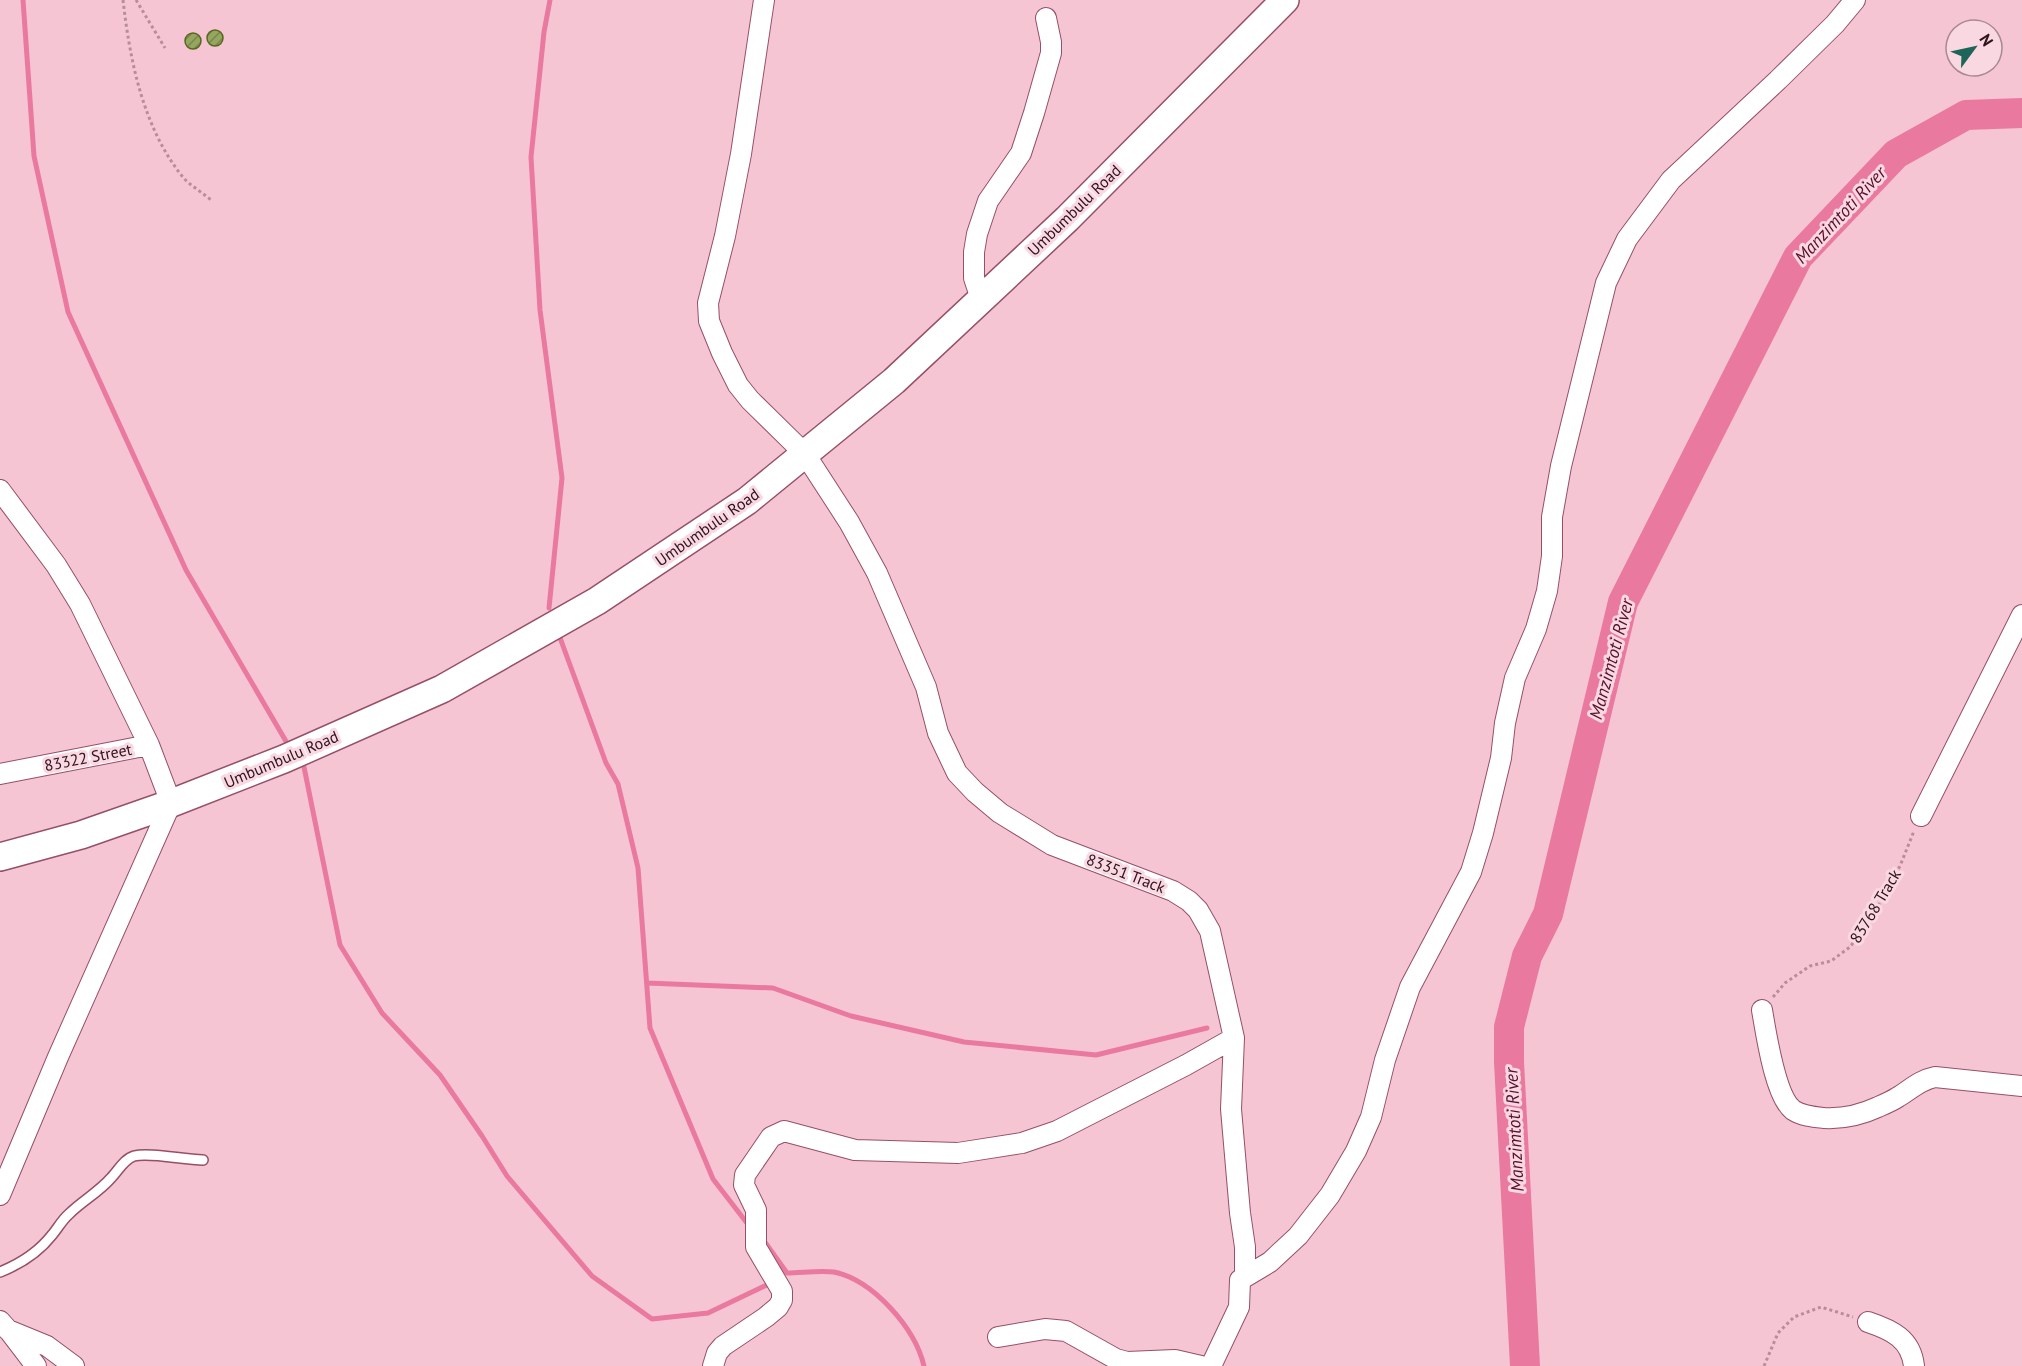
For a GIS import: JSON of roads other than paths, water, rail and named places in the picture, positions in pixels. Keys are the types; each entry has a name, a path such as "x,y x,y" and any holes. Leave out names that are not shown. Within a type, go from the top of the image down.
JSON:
{"main road":[{"name":"Umbumbulu Road","path":"0,856 81,834 171,804 284,759 442,689 597,601 747,501 894,381 1067,219 1285,0"}],"street":[{"name":"83351 Track","path":"764,0 741,154 725,236 708,303 709,321 738,385 750,400 805,454 849,522 877,573 926,687 938,734 957,773 1000,813 1052,845 1173,891 1198,910 1210,931 1234,1038 1231,1109 1245,1247 1245,1277 1240,1280 1239,1306 1211,1366"},
{"path":"1240,1280 1270,1262 1298,1236 1330,1195 1356,1151 1371,1117 1385,1060 1410,987 1471,872 1484,833 1501,758 1505,723 1515,678 1536,629 1547,591 1552,556 1552,518 1561,466 1606,282 1627,240 1671,180 1835,24 1855,0"},
{"path":"981,299 974,278 977,234 988,201 1021,153 1034,113 1051,53 1046,18"},
{"path":"0,490 56,566 80,604 149,745"},
{"path":"1921,816 2022,615"},
{"name":"83322 Street","path":"0,774 149,745 171,804"},
{"path":"0,1195 58,1057 171,804"},
{"path":"1762,1010 1769,1049 1781,1092 1792,1109 1801,1114 1835,1118 1851,1116 1872,1110 1897,1098 1921,1081 1935,1077 2022,1086"},
{"path":"713,1366 717,1353 723,1346 766,1317 778,1307 782,1300 782,1291 756,1247 756,1210 746,1192 744,1180 745,1174 771,1137 784,1131 855,1150 958,1153 1022,1143 1057,1131 1234,1038"},
{"path":"1868,1322 1888,1328 1908,1344 1914,1366"},
{"path":"4,1326 36,1366"},
{"path":"4,1326 46,1346 74,1366"},
{"path":"998,1337 1044,1329 1066,1331 1116,1359 1127,1362 1174,1359 1201,1366"}],"lane":[{"path":"0,1272 30,1257 71,1211 100,1188 130,1158 141,1155 203,1160"}],"waterway":[{"path":"23,0 34,156 68,312 186,570 287,743"},
{"path":"549,608 562,478 540,310 531,157 544,32 550,0"},
{"name":"Manzimtoti River","path":"1525,1366 1509,1027 1527,956 1548,914 1623,602 1798,257 1896,154 1966,115 2022,113"},
{"path":"559,635 606,763 618,784 638,868 650,1028 713,1179 750,1227"},
{"path":"304,767 340,945 382,1013 440,1075 507,1176 592,1276 652,1319 708,1313 771,1283"},
{"path":"647,983 773,988 851,1016 964,1042 1096,1055 1207,1028"},
{"path":"762,1238 787,1273 834,1272 849,1277 877,1295 912,1336 924,1366"}]}
